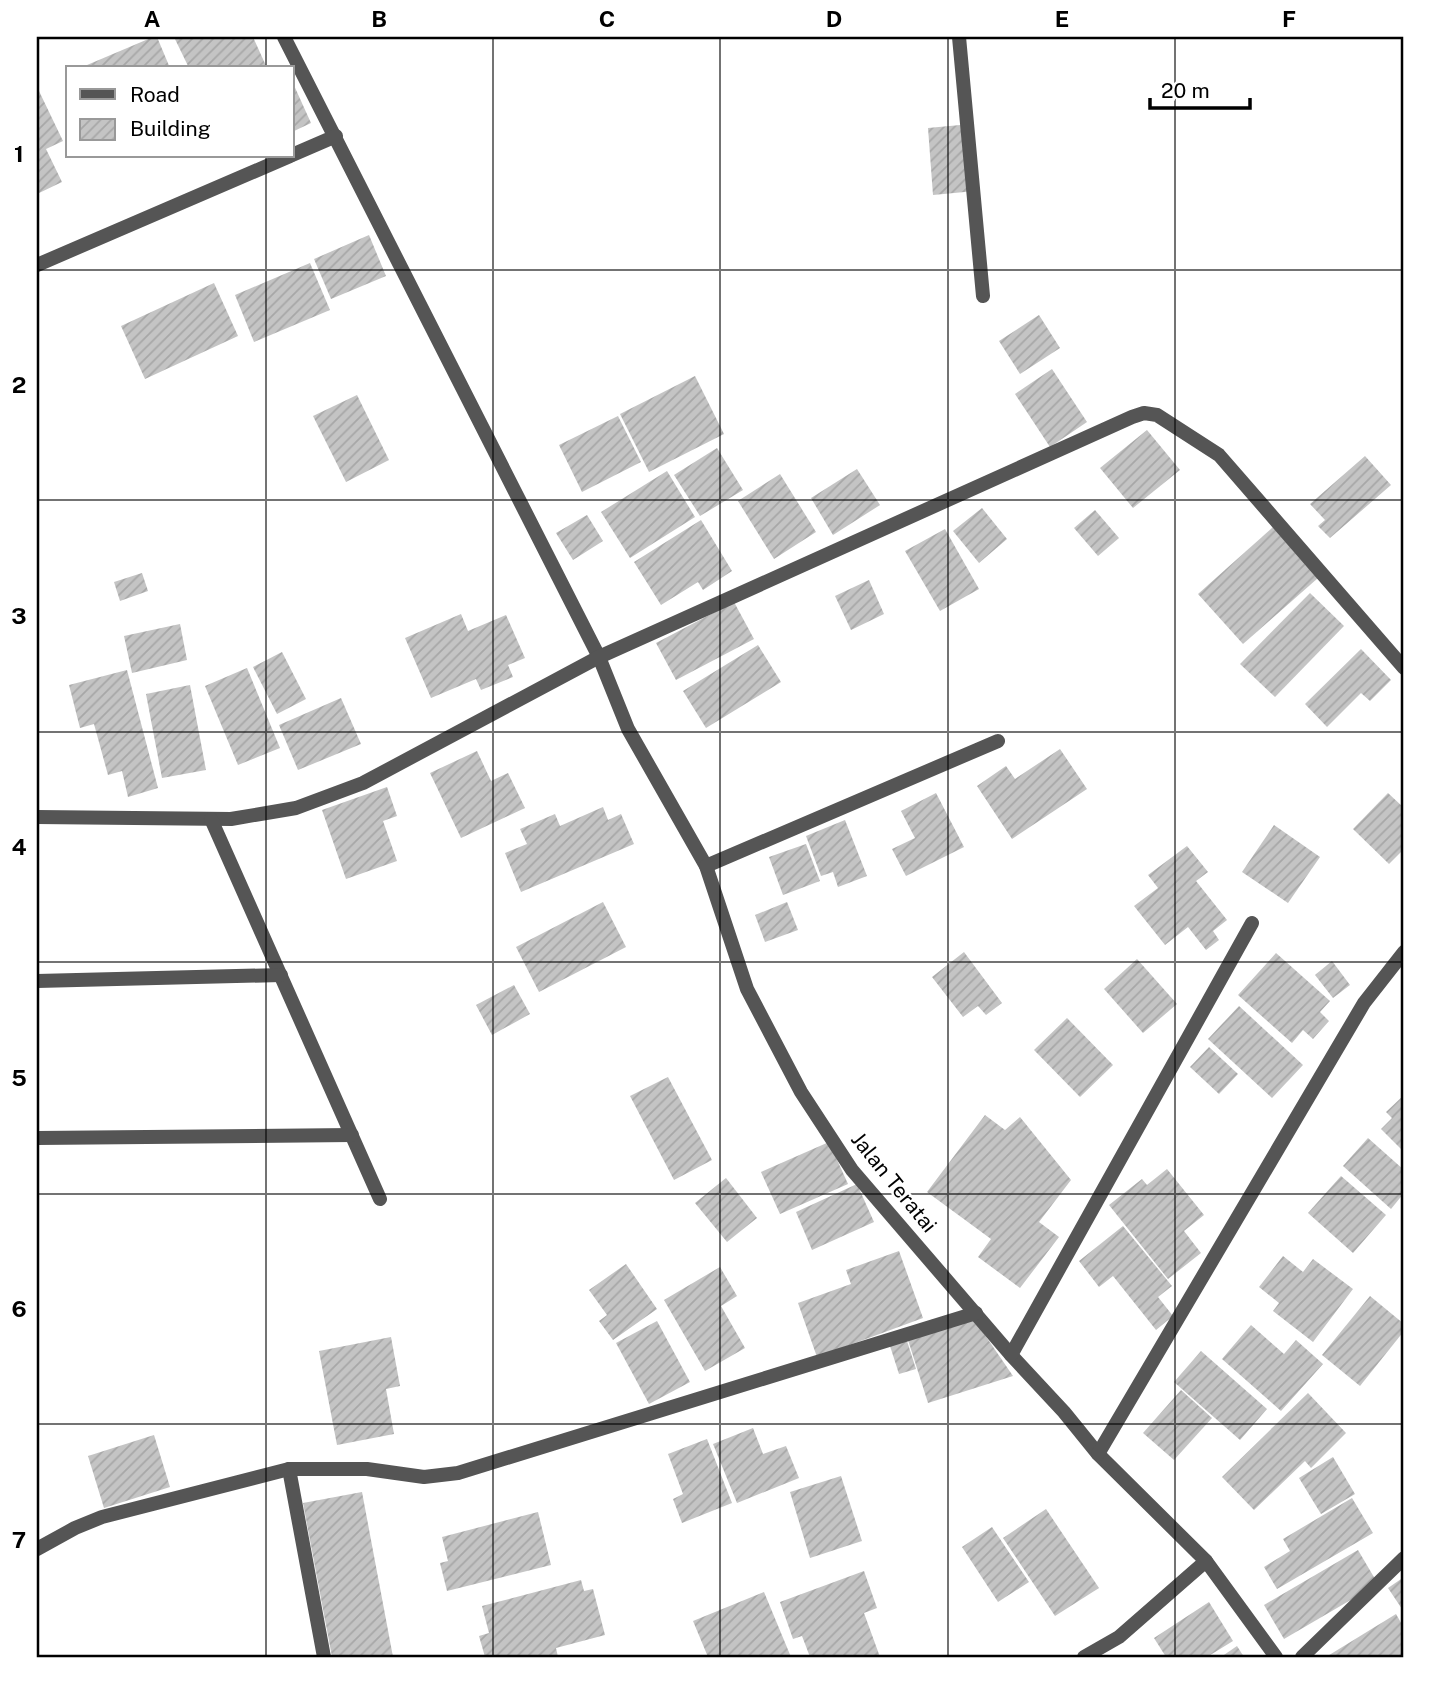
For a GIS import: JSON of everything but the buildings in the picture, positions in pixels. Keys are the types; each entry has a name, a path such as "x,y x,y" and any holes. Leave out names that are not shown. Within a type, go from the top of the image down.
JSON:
{"street":[{"name":"Jalan Teratai","path":"284,37 599,657 628,729 706,866 747,989 801,1092 852,1170 1098,1454 1206,1561 1276,1657"},
{"path":"959,37 983,296"},
{"path":"294,154 336,136"},
{"path":"37,265 284,158"},
{"path":"37,817 231,819 296,807 363,783 599,657 1132,417 1144,414 1157,415 1219,455 1404,668"},
{"path":"706,866 998,741"},
{"path":"211,818 380,1199"},
{"path":"1012,1355 1252,923"},
{"path":"1098,1454 1364,1003 1404,952"},
{"path":"37,981 281,975"},
{"path":"37,1138 352,1135"},
{"path":"37,1549 75,1528 111,1514 289,1469 367,1469 424,1477 458,1473 976,1313"},
{"path":"289,1469 324,1657"},
{"path":"1302,1657 1404,1558"},
{"path":"1084,1657 1119,1637 1206,1561"}]}
